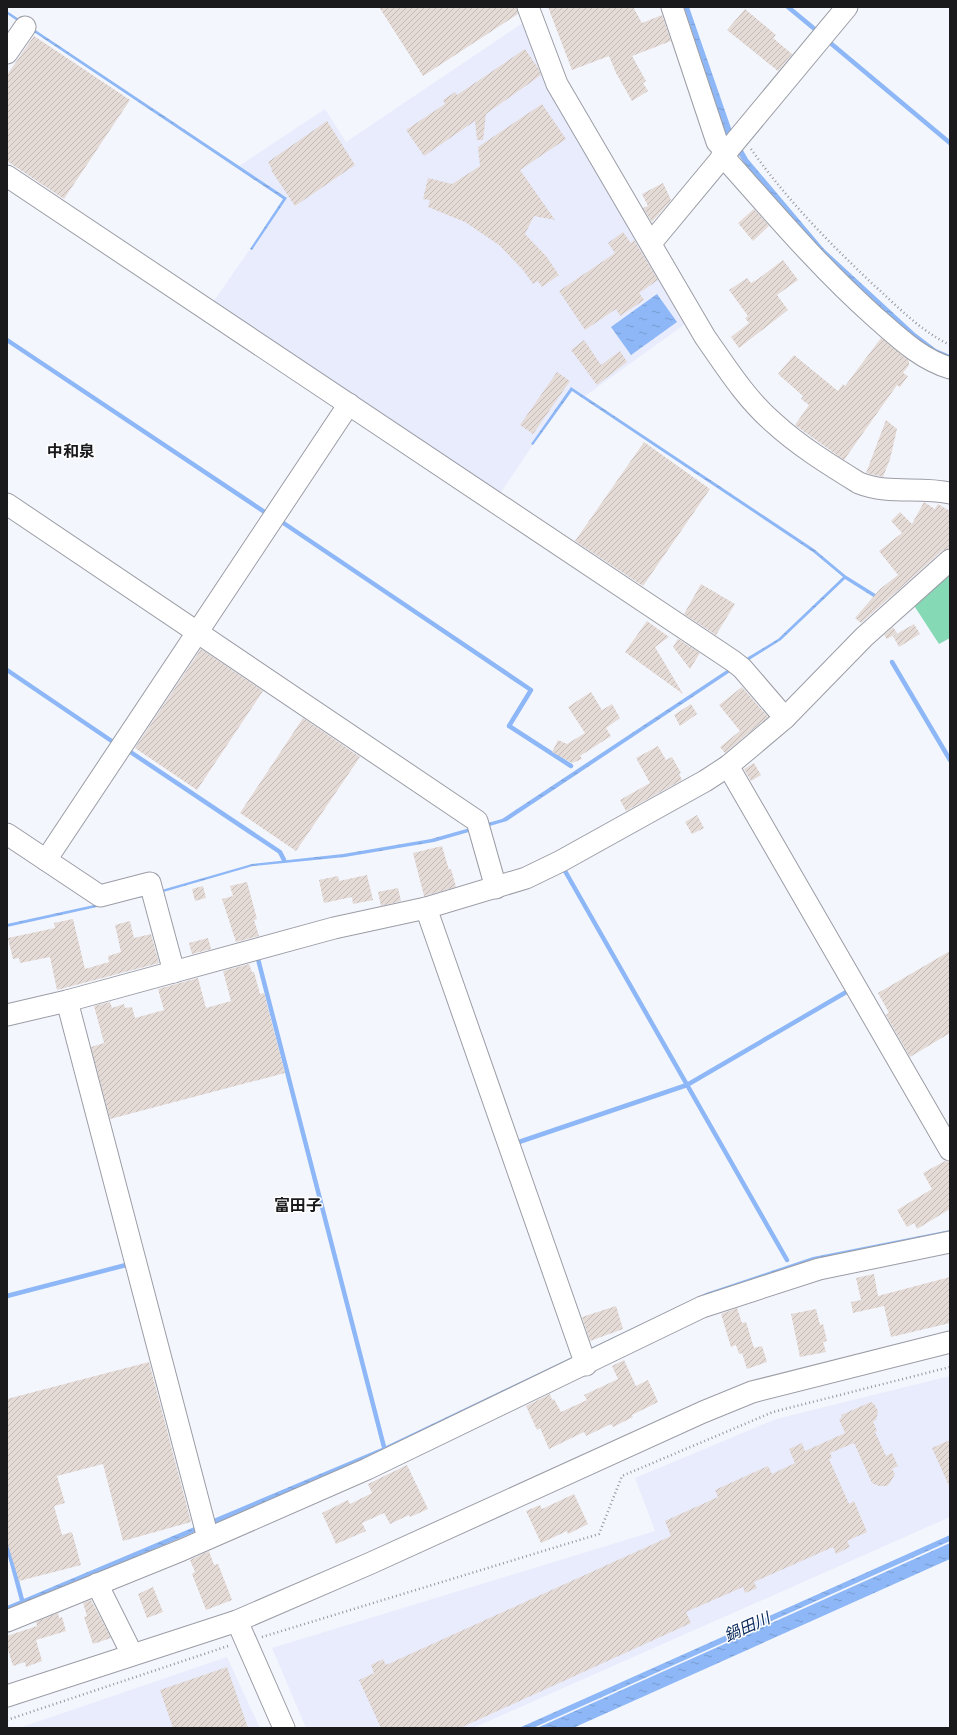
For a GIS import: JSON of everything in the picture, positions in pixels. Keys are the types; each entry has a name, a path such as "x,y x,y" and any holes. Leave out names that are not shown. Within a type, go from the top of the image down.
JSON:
{"street":[{"path":"528,7 556,84 705,337 730,374 773,422 798,442 864,486 887,491 930,490 950,493"},
{"path":"672,7 717,142 731,145 779,220 844,289 903,342 926,357 950,368"},
{"path":"651,243 847,7"},
{"path":"7,53 25,27"},
{"path":"7,176 738,664 785,718"},
{"path":"46,860 349,404"},
{"path":"7,504 197,632 479,827 496,888"},
{"path":"7,1015 67,1001 334,928 426,908 526,878 561,861 705,781 728,766 785,718 864,637 950,560"},
{"path":"728,766 950,1150"},
{"path":"7,834 100,896 150,883 174,972"},
{"path":"426,908 584,1357"},
{"path":"67,1001 206,1531"},
{"path":"7,1621 97,1584 206,1531 367,1469 584,1357 702,1308 819,1269 950,1242"},
{"path":"7,1696 237,1621 371,1563 703,1412 752,1392 950,1342"},
{"path":"97,1584 132,1654"},
{"path":"237,1621 284,1728"}],"path":[{"path":"731,145 765,169 832,245 920,329 950,345"},
{"path":"7,1720 211,1651 599,1534 622,1476 773,1412 950,1367"}],"shaded area":[{"path":"524,22 688,322 585,396 572,387 497,498 211,305 250,249 252,250 287,198 239,166 325,109 346,142"},
{"path":"950,1376 950,1517 473,1728 306,1728 272,1648 655,1531 635,1478 776,1419"},
{"path":"227,1657 260,1728 19,1728"}],"green space":[{"path":"950,569 950,638 939,644 913,604"}],"water":[{"path":"684,7 689,7 732,131 748,159 824,249 915,333 936,349 950,355 950,360 912,337 821,252 744,163 726,135"},
{"path":"7,11 287,198 252,250 250,249 283,199 7,14"},
{"path":"657,294 677,322 631,355 611,327"},
{"path":"571,387 814,549 845,575 885,600 883,603 845,579 781,640 733,670 507,821 434,842 345,857 253,866 160,893 7,927 7,924 158,891 252,864 343,854 431,839 502,819 730,668 778,639 843,577 813,552 572,391 533,445 531,444"},
{"path":"950,1230 950,1234 816,1261 387,1451 7,1611 7,1606 384,1447 706,1293 813,1257"},
{"name":"鍋田川","path":"950,1535 950,1541 533,1728 519,1728"},
{"path":"950,1543 950,1559 573,1728 537,1728"}],"building":[{"path":"379,7 516,7 518,14 423,76"},
{"path":"548,7 633,7 642,23 662,15 671,41 632,56 646,81 643,83 648,91 632,101 616,73 609,56 572,70"},
{"path":"745,9 776,35 773,38 792,54 778,71 727,30"},
{"path":"34,36 130,100 64,199 7,161 7,75"},
{"path":"525,49 541,75 486,114 483,140 477,140 475,121 424,156 406,130 445,104 443,100 455,92 457,95"},
{"path":"542,104 566,139 520,170 555,220 534,216 525,234 546,256 559,275 542,287 538,281 533,284 523,270 499,245 465,222 428,207 430,200 423,199 428,178 452,184 480,166 478,147"},
{"path":"327,121 355,165 295,206 271,170 272,169 268,162"},
{"path":"663,183 671,200 652,222 643,208 648,206 642,194"},
{"path":"754,209 769,226 753,241 738,223"},
{"path":"623,232 631,243 634,240 658,280 639,293 644,300 620,316 616,309 585,330 559,291 615,253 608,243"},
{"path":"783,260 798,280 777,295 788,310 739,348 731,337 749,323 745,318 748,316 729,290 747,278 751,283"},
{"path":"881,338 909,361 909,365 903,373 908,376 900,387 897,385 844,460 795,425 809,405 801,399 803,396 778,374 794,355 838,391 843,384 845,386"},
{"path":"584,340 601,365 620,351 627,362 597,385 571,350"},
{"path":"557,372 570,381 533,434 520,425"},
{"path":"886,420 897,429 890,459 883,477 866,473"},
{"path":"644,442 710,489 643,586 575,541"},
{"path":"924,502 935,509 938,504 950,511 950,548 942,551 861,623 855,618 880,589 898,575 879,551 902,533 891,521 900,512 912,524"},
{"path":"701,584 735,604 716,635 684,614"},
{"path":"647,621 669,637 655,647 683,694 625,652"},
{"path":"914,624 920,634 899,647 893,636"},
{"path":"893,627 897,633 887,639 884,635"},
{"path":"678,639 700,653 690,669 673,647"},
{"path":"201,649 263,691 197,790 135,748"},
{"path":"742,687 768,717 725,753 720,747 740,731 719,705"},
{"path":"591,692 602,710 612,704 620,718 606,728 611,736 580,756 582,759 572,763 552,752 558,740 567,744 585,733 568,707"},
{"path":"691,704 697,714 680,726 674,715"},
{"path":"303,718 360,757 296,851 240,813"},
{"path":"658,746 666,760 672,757 681,773 679,774 682,780 626,811 620,800 650,783 636,758"},
{"path":"754,763 761,775 751,781 744,769"},
{"path":"697,815 704,828 692,834 685,822"},
{"path":"442,846 456,887 424,896 413,853"},
{"path":"367,875 373,900 353,904 352,897 324,903 319,880 338,876 339,881"},
{"path":"247,882 257,919 254,920 259,936 236,942 222,899 233,896 230,886"},
{"path":"203,886 206,898 195,901 192,889"},
{"path":"398,888 401,901 381,906 378,892"},
{"path":"73,919 85,969 109,962 108,956 121,952 115,925 130,921 134,938 151,934 159,963 57,990 50,957 20,963 19,958 13,959 8,938 55,928 54,923"},
{"path":"208,938 211,949 192,954 189,943"},
{"path":"950,951 950,1033 910,1057 886,1015 889,1013 878,993"},
{"path":"249,964 252,972 254,972 260,994 264,993 285,1073 110,1119 91,1047 104,1043 94,1006 110,1002 112,1008 124,1004 125,1008 132,1007 135,1018 164,1010 158,989 198,978 206,1008 231,1001 223,971"},
{"path":"945,1161 950,1162 950,1209 917,1229 914,1223 907,1227 897,1210 932,1189 923,1173"},
{"path":"874,1274 878,1296 950,1277 950,1323 891,1337 884,1306 853,1313 851,1302 861,1300 856,1278"},
{"path":"616,1306 623,1329 590,1341 582,1317"},
{"path":"737,1308 742,1323 746,1322 754,1348 762,1346 767,1362 747,1369 742,1353 739,1354 736,1345 731,1347 721,1314"},
{"path":"816,1309 820,1325 823,1324 827,1341 823,1342 826,1352 800,1357 791,1314"},
{"path":"624,1360 636,1386 648,1380 658,1402 632,1415 633,1417 613,1427 611,1424 586,1436 584,1432 549,1449 540,1428 537,1430 526,1406 550,1394 552,1400 554,1399 561,1412 587,1400 584,1395 618,1379 612,1366"},
{"path":"149,1362 191,1522 123,1541 103,1464 57,1476 65,1503 54,1506 62,1535 72,1532 81,1565 19,1581 7,1542 7,1399"},
{"path":"871,1402 878,1411 876,1420 873,1421 877,1431 875,1432 886,1456 892,1453 898,1466 892,1469 895,1474 890,1483 887,1486 879,1486 872,1483 854,1443 830,1453 832,1458 829,1459 849,1504 854,1501 867,1532 847,1541 850,1547 836,1554 833,1547 754,1582 757,1588 745,1593 743,1587 686,1612 691,1623 460,1728 381,1728 359,1680 374,1673 371,1665 383,1659 386,1665 671,1536 665,1521 718,1497 715,1490 768,1466 772,1474 795,1463 789,1449 802,1443 805,1451 845,1433 839,1419 842,1418 841,1415"},
{"path":"950,1440 950,1488 932,1448"},
{"path":"407,1465 428,1509 410,1517 409,1515 390,1524 384,1513 362,1523 366,1531 336,1544 322,1513 348,1500 350,1504 372,1493 368,1484"},
{"path":"574,1494 588,1524 568,1534 567,1531 541,1543 526,1511 540,1505 542,1509"},
{"path":"209,1551 214,1565 218,1564 232,1600 206,1610 192,1574 195,1572 190,1560"},
{"path":"153,1587 163,1612 147,1618 138,1594"},
{"path":"91,1600 111,1638 93,1644 84,1617 87,1616 83,1603"},
{"path":"58,1613 59,1618 62,1617 66,1631 36,1640 42,1661 26,1667 25,1662 13,1666 7,1647 7,1636 37,1626 36,1622"},
{"path":"227,1667 248,1728 173,1728 160,1690"}],"waterway":[{"path":"788,7 817,31"},
{"path":"828,41 950,143"},
{"path":"7,340 269,515"},
{"path":"279,520 531,690 509,726 571,766"},
{"path":"892,662 950,760"},
{"path":"7,670 116,744"},
{"path":"126,749 280,852 284,860"},
{"path":"565,871 787,1260"},
{"path":"258,959 384,1447"},
{"path":"516,1143 687,1085 848,991"},
{"path":"7,1296 126,1265"},
{"path":"7,1544 22,1600"}],"district":[{"name":"中和泉","path":"71,451"},
{"name":"富田子","path":"298,1205"}]}
